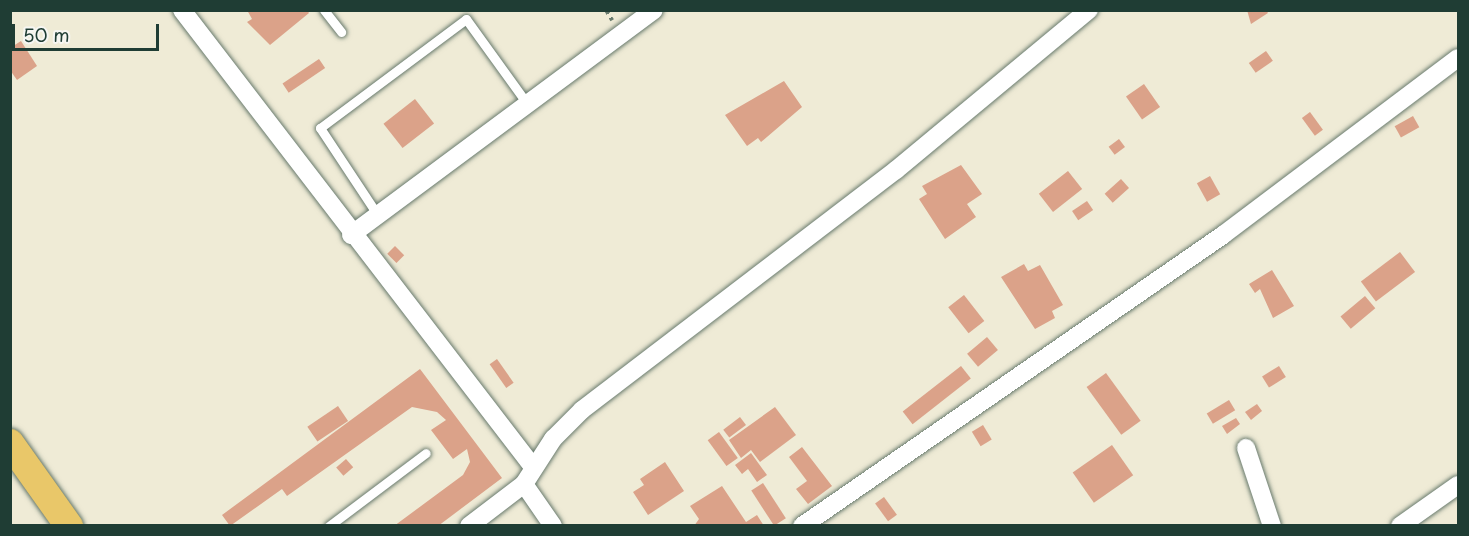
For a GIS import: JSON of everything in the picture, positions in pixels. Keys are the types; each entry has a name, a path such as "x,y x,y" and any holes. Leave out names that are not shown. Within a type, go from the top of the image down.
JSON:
{"highway":[{"path":"10,443 69,525"}],"street":[{"path":"351,235 379,217 654,10"},
{"path":"469,525 524,484 533,467 582,410 896,170 1089,10"},
{"path":"187,12 351,235 533,467"},
{"path":"802,525 1223,235 1458,58"},
{"path":"1246,448 1272,525"},
{"path":"524,484 553,525"},
{"path":"1400,525 1458,485"}],"lane":[{"path":"324,10 341,32"},
{"path":"379,217 320,128 466,19 528,105"},
{"path":"329,525 426,453"}],"building":[{"path":"247,10 307,10 309,13 270,45 247,22 252,19"},
{"path":"1247,10 1266,10 1268,13 1251,24"},
{"path":"21,41 37,66 17,80 10,70 10,48"},
{"path":"1266,51 1273,61 1256,73 1249,63"},
{"path":"319,59 325,68 289,93 283,84"},
{"path":"784,81 802,107 761,142 758,138 747,146 725,115"},
{"path":"1144,84 1160,107 1142,120 1126,97"},
{"path":"415,99 434,123 403,148 383,124"},
{"path":"1310,112 1323,130 1315,136 1302,118"},
{"path":"1413,116 1419,127 1401,138 1395,126"},
{"path":"1119,139 1125,147 1115,155 1109,147"},
{"path":"961,165 982,194 967,204 976,217 945,239 919,199 927,194 922,186"},
{"path":"1068,171 1082,189 1053,212 1039,194"},
{"path":"1210,176 1220,194 1207,202 1197,183"},
{"path":"1121,179 1129,188 1113,203 1105,194"},
{"path":"1087,201 1093,210 1078,220 1072,211"},
{"path":"395,246 404,255 396,263 387,254"},
{"path":"1400,252 1415,272 1376,301 1361,281"},
{"path":"1024,264 1028,271 1040,265 1063,305 1052,311 1055,318 1035,329 1001,277"},
{"path":"1272,270 1294,306 1273,318 1260,289 1255,293 1249,284"},
{"path":"964,295 984,321 969,333 948,307"},
{"path":"1365,296 1375,308 1351,329 1340,317"},
{"path":"987,337 998,350 978,367 967,354"},
{"path":"497,359 514,383 506,388 490,364"},
{"path":"961,366 971,379 913,424 903,412"},
{"path":"1279,366 1286,377 1269,388 1262,377"},
{"path":"420,369 502,478 438,526 394,526 463,475 470,462 467,449 453,459 431,430 446,420 437,412 412,407 287,496 282,489 230,526 222,515"},
{"path":"1106,373 1141,421 1121,435 1087,387"},
{"path":"1229,400 1235,410 1213,424 1207,413"},
{"path":"1257,404 1262,411 1251,420 1245,412"},
{"path":"338,406 348,421 317,442 307,427"},
{"path":"775,407 796,435 760,462 751,450 741,458 729,440"},
{"path":"740,417 746,425 729,438 723,430"},
{"path":"1236,418 1240,424 1227,434 1222,426"},
{"path":"983,425 992,440 981,446 972,432"},
{"path":"719,432 738,458 726,466 708,440"},
{"path":"1112,445 1133,475 1094,503 1073,473"},
{"path":"802,447 832,486 808,504 796,489 807,481 789,457"},
{"path":"751,453 767,475 757,482 748,469 742,474 735,465"},
{"path":"346,459 353,467 343,476 336,468"},
{"path":"665,462 684,491 648,515 633,492 644,485 640,479"},
{"path":"763,483 786,518 774,526 751,491"},
{"path":"722,486 746,522 757,515 764,526 694,526 699,519 690,506"},
{"path":"884,497 897,515 888,521 875,503"}]}
